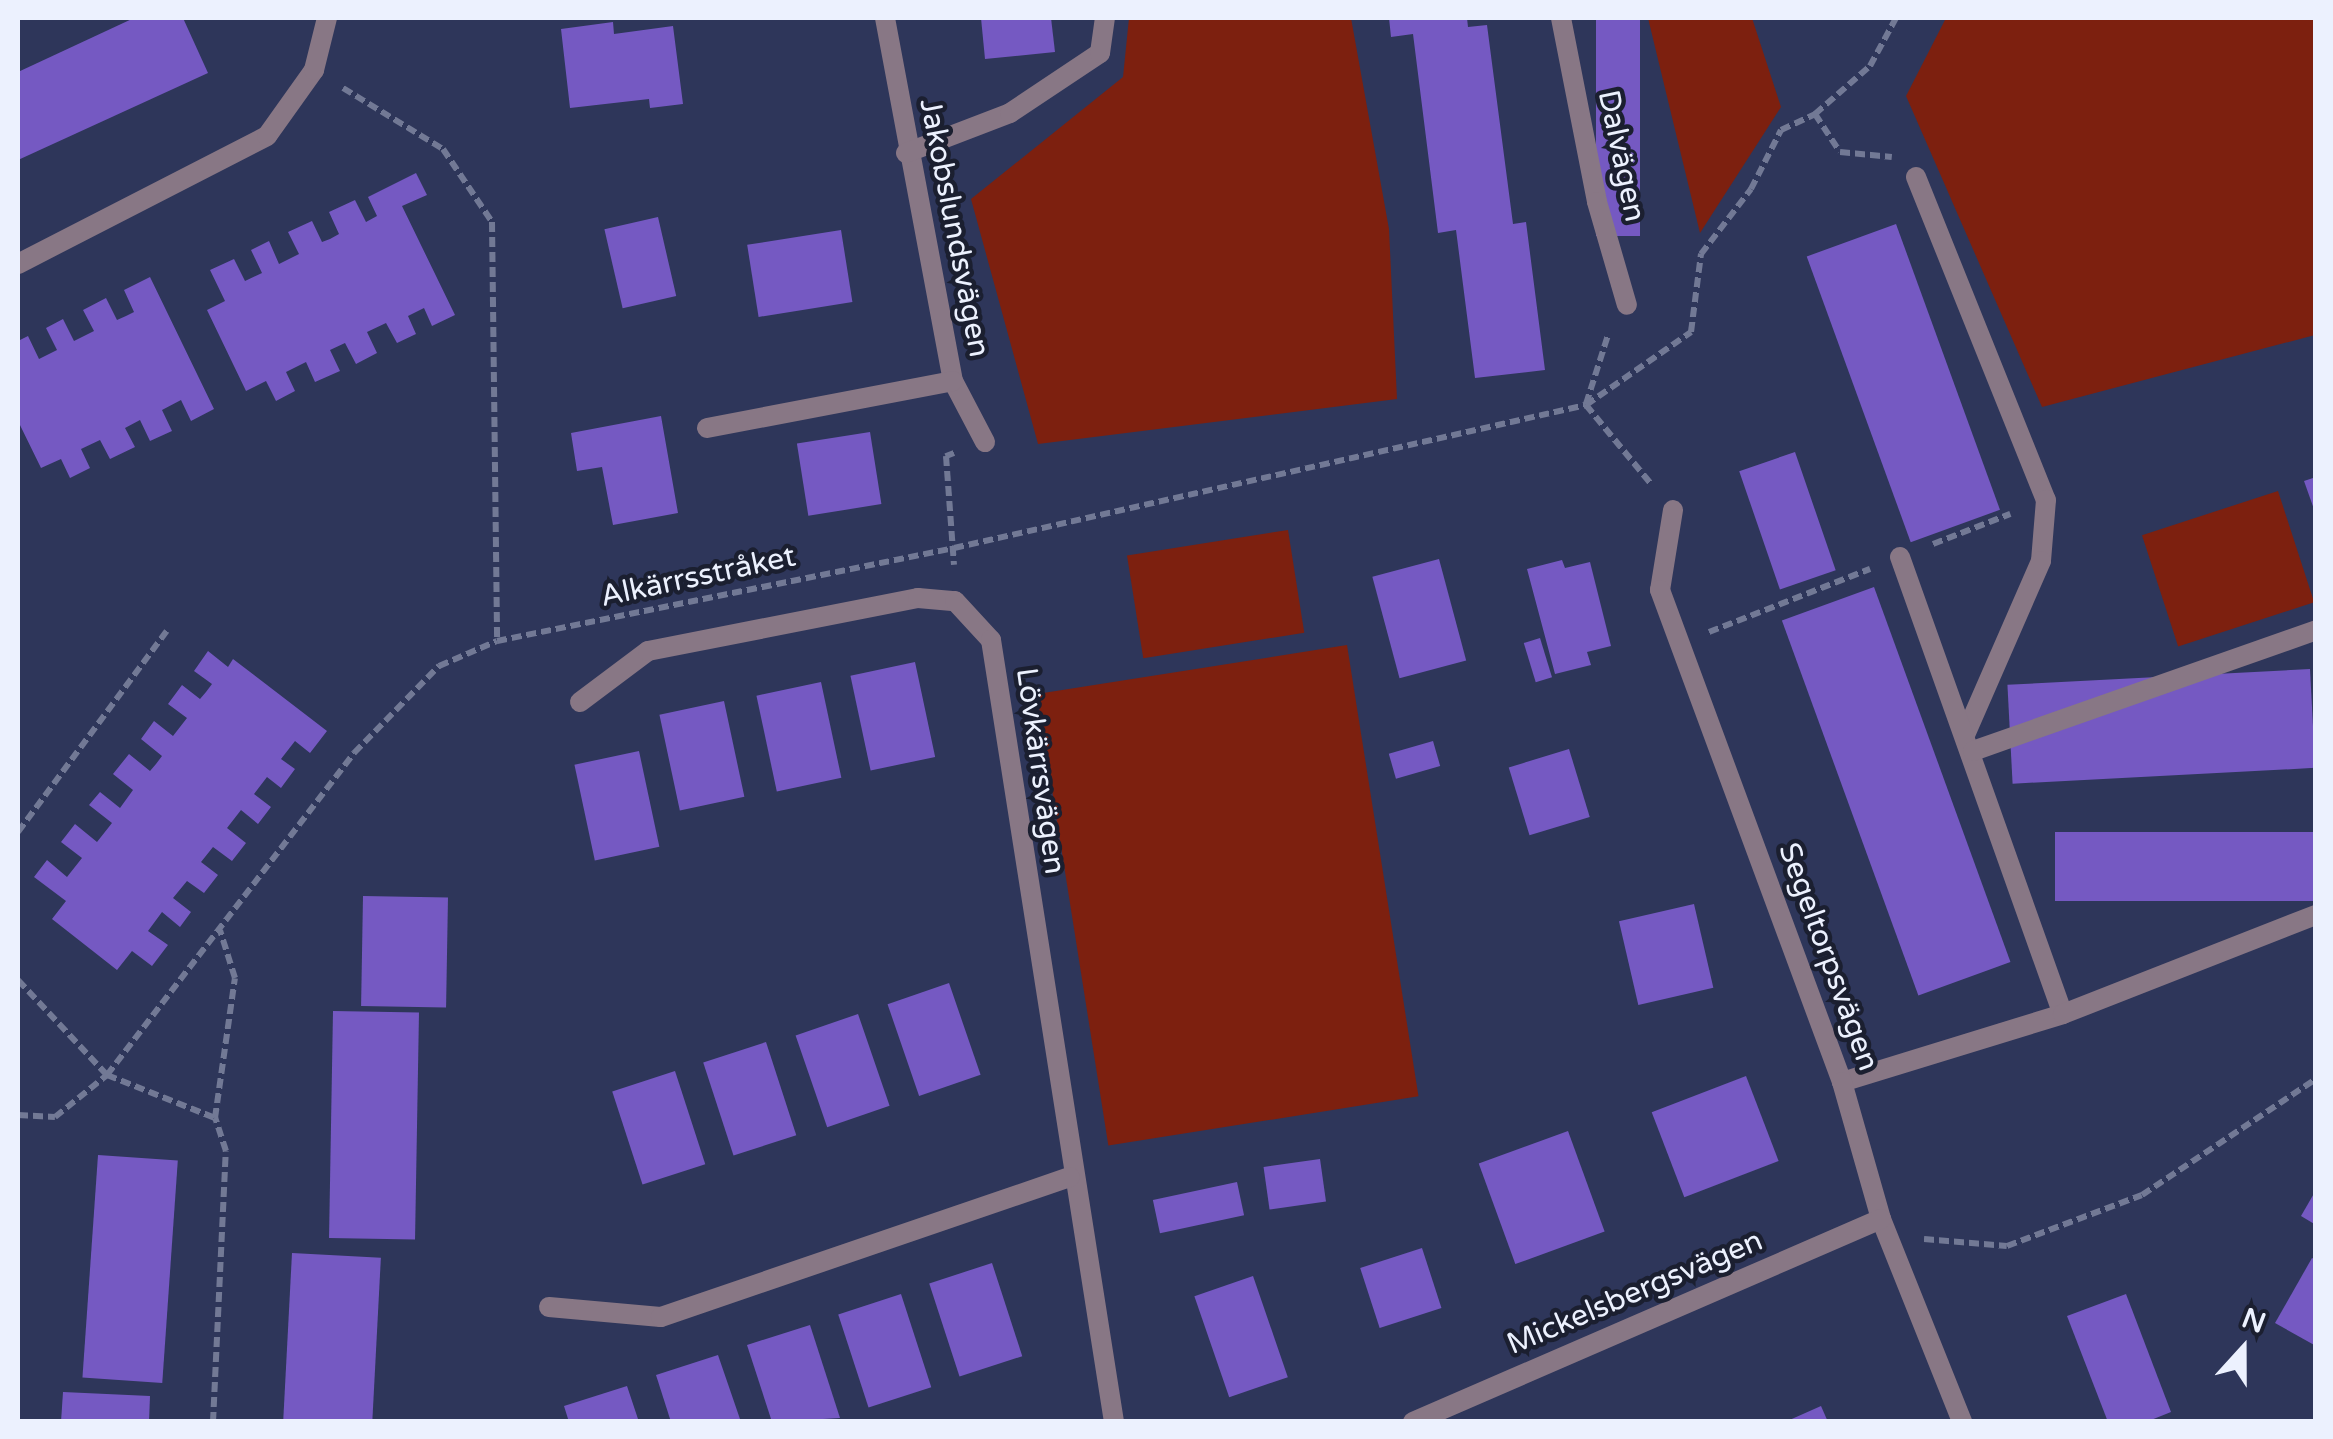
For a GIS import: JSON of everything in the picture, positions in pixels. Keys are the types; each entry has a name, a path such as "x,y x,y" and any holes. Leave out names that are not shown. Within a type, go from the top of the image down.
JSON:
{"street":[{"path":"18,264 267,136 314,70 327,18"},
{"name":"Jakobslundsvägen","path":"885,18 906,154 953,381 985,442"},
{"path":"906,154 1010,114 1100,53 1105,18"},
{"name":"Dalvägen","path":"1561,18 1598,202 1627,306"},
{"path":"1916,177 2046,500 2041,561 1970,742"},
{"path":"706,428 953,381"},
{"name":"Segeltorpsvägen","path":"1672,510 1660,590 1842,1082 1885,1227 1962,1422"},
{"path":"1900,557 1970,742 2063,1014"},
{"path":"580,702 648,652 918,598 955,602"},
{"name":"Lövkärrsvägen","path":"955,602 990,640 1070,1177 1114,1422"},
{"path":"1970,742 2316,630"},
{"path":"1842,1082 2063,1014 2316,916"},
{"path":"549,1308 661,1317 1070,1177"},
{"name":"Mickelsbergsvägen","path":"1413,1422 1885,1227"}],"path":[{"path":"1586,405 1691,332 1700,254 1751,188 1780,130 1815,114 1870,66 1896,18"},
{"path":"314,70 443,149 492,222 497,641"},
{"path":"1815,114 1840,152 1901,160 1916,177"},
{"path":"1586,405 1608,335 1627,306"},
{"path":"1586,405 1672,510"},
{"name":"Alkärrsstråket","path":"18,1115 55,1117 108,1075 354,753 439,666 497,641 954,548 1586,405"},
{"path":"955,602 946,456 985,442"},
{"path":"1680,643 2046,500"},
{"path":"18,832 168,630"},
{"path":"212,1422 226,1151 215,1118 235,978 220,928"},
{"path":"18,980 108,1075 215,1118"},
{"path":"1885,1227 2008,1246 2142,1195 2316,1078"}],"shaded area":[{"path":"1129,18 1351,18 1389,229 1397,399 1038,444 971,199 1123,77"},
{"path":"1648,18 1752,18 1781,107 1700,233"},
{"path":"1946,18 2315,18 2315,335 2042,407 1906,96"},
{"path":"2278,491 2314,602 2178,646 2142,535"},
{"path":"1288,530 1304,633 1143,658 1127,555"},
{"path":"1347,645 1418,1096 1108,1145 1037,694"}],"building":[{"path":"134,18 183,18 208,73 18,160 18,72"},
{"path":"981,18 1051,18 1055,52 985,59"},
{"path":"1389,18 1467,18 1468,27 1487,25 1513,224 1526,222 1545,370 1475,378 1456,230 1438,233 1413,34 1391,37"},
{"path":"1596,18 1640,18 1640,236 1596,236"},
{"path":"613,22 614,34 673,26 683,104 650,108 649,99 570,108 561,29"},
{"path":"416,173 427,195 402,206 455,315 432,326 424,308 408,316 416,334 397,343 386,323 367,332 377,353 356,364 345,343 330,350 340,371 315,382 306,362 286,372 295,391 276,401 266,381 246,391 207,310 225,301 210,270 234,259 245,281 262,273 251,250 269,241 279,264 299,254 288,232 312,221 322,242 330,239 339,234 329,212 355,200 366,222 377,216 368,197"},
{"path":"658,217 676,296 623,308 604,229"},
{"path":"1896,224 2000,510 1911,542 1807,256"},
{"path":"841,230 852,302 759,317 747,245"},
{"path":"150,277 214,409 191,421 181,400 162,410 172,431 150,441 140,420 125,428 135,447 110,459 100,440 81,449 90,468 70,478 61,459 41,468 18,421 18,341 28,336 39,359 57,350 46,328 63,319 74,341 94,331 83,310 106,298 117,320 126,316 134,312 124,290"},
{"path":"661,416 678,513 613,525 602,467 577,471 571,433"},
{"path":"870,432 881,504 808,516 797,444"},
{"path":"1795,452 1836,570 1780,589 1739,471"},
{"path":"2316,477 2316,512 2315,512 2304,481"},
{"path":"1439,559 1466,660 1400,678 1372,577"},
{"path":"1562,560 1565,568 1590,562 1611,646 1587,652 1591,665 1555,674 1527,569"},
{"path":"1874,587 2010,962 1918,995 1782,621"},
{"path":"1540,638 1552,677 1536,682 1524,643"},
{"path":"208,651 228,667 233,659 327,731 310,753 295,741 281,759 295,769 281,788 267,777 254,794 271,807 258,824 241,810 227,828 246,843 232,861 213,847 201,862 218,875 204,893 187,881 173,898 191,912 180,927 162,912 148,931 168,945 152,966 132,951 117,970 52,919 66,901 34,877 47,860 67,877 82,858 61,842 75,824 97,842 112,823 89,805 100,792 120,808 133,790 113,774 129,754 150,771 156,764 162,756 141,739 154,721 173,736 187,718 168,704 182,685 200,699 206,692 212,684 194,671"},
{"path":"915,662 935,757 871,771 850,676"},
{"path":"2310,669 2315,768 2013,784 2007,685"},
{"path":"821,682 841,778 777,792 756,696"},
{"path":"724,701 744,797 680,811 659,715"},
{"path":"1433,741 1440,766 1396,779 1389,754"},
{"path":"1569,749 1590,817 1530,835 1509,767"},
{"path":"639,751 659,847 595,861 574,765"},
{"path":"2055,832 2316,832 2316,901 2055,901"},
{"path":"363,896 448,897 446,1007 361,1006"},
{"path":"1694,904 1713,988 1638,1005 1619,921"},
{"path":"949,983 981,1075 919,1096 888,1004"},
{"path":"333,1011 419,1013 415,1239 329,1238"},
{"path":"858,1014 890,1106 827,1127 796,1035"},
{"path":"766,1042 796,1135 734,1156 703,1062"},
{"path":"675,1071 705,1164 643,1185 612,1091"},
{"path":"1746,1076 1779,1161 1684,1197 1652,1112"},
{"path":"1568,1131 1605,1232 1515,1264 1479,1163"},
{"path":"98,1155 178,1161 162,1383 82,1377"},
{"path":"1320,1159 1326,1202 1270,1210 1264,1167"},
{"path":"1237,1182 1244,1215 1160,1233 1153,1200"},
{"path":"2316,1190 2316,1225 2301,1216"},
{"path":"1422,1248 1441,1308 1380,1328 1360,1268"},
{"path":"292,1253 381,1258 372,1422 283,1422"},
{"path":"2312,1258 2316,1260 2316,1346 2275,1323"},
{"path":"992,1263 1022,1356 960,1377 929,1283"},
{"path":"1253,1276 1288,1377 1229,1397 1194,1296"},
{"path":"901,1294 931,1387 869,1408 838,1314"},
{"path":"2126,1294 2171,1412 2146,1422 2108,1422 2067,1316"},
{"path":"810,1325 840,1418 772,1422 747,1345"},
{"path":"718,1355 741,1422 671,1422 656,1375"},
{"path":"627,1386 639,1422 569,1422 564,1406"},
{"path":"63,1392 150,1396 149,1422 61,1422"},
{"path":"1821,1406 1828,1422 1785,1422"}]}
